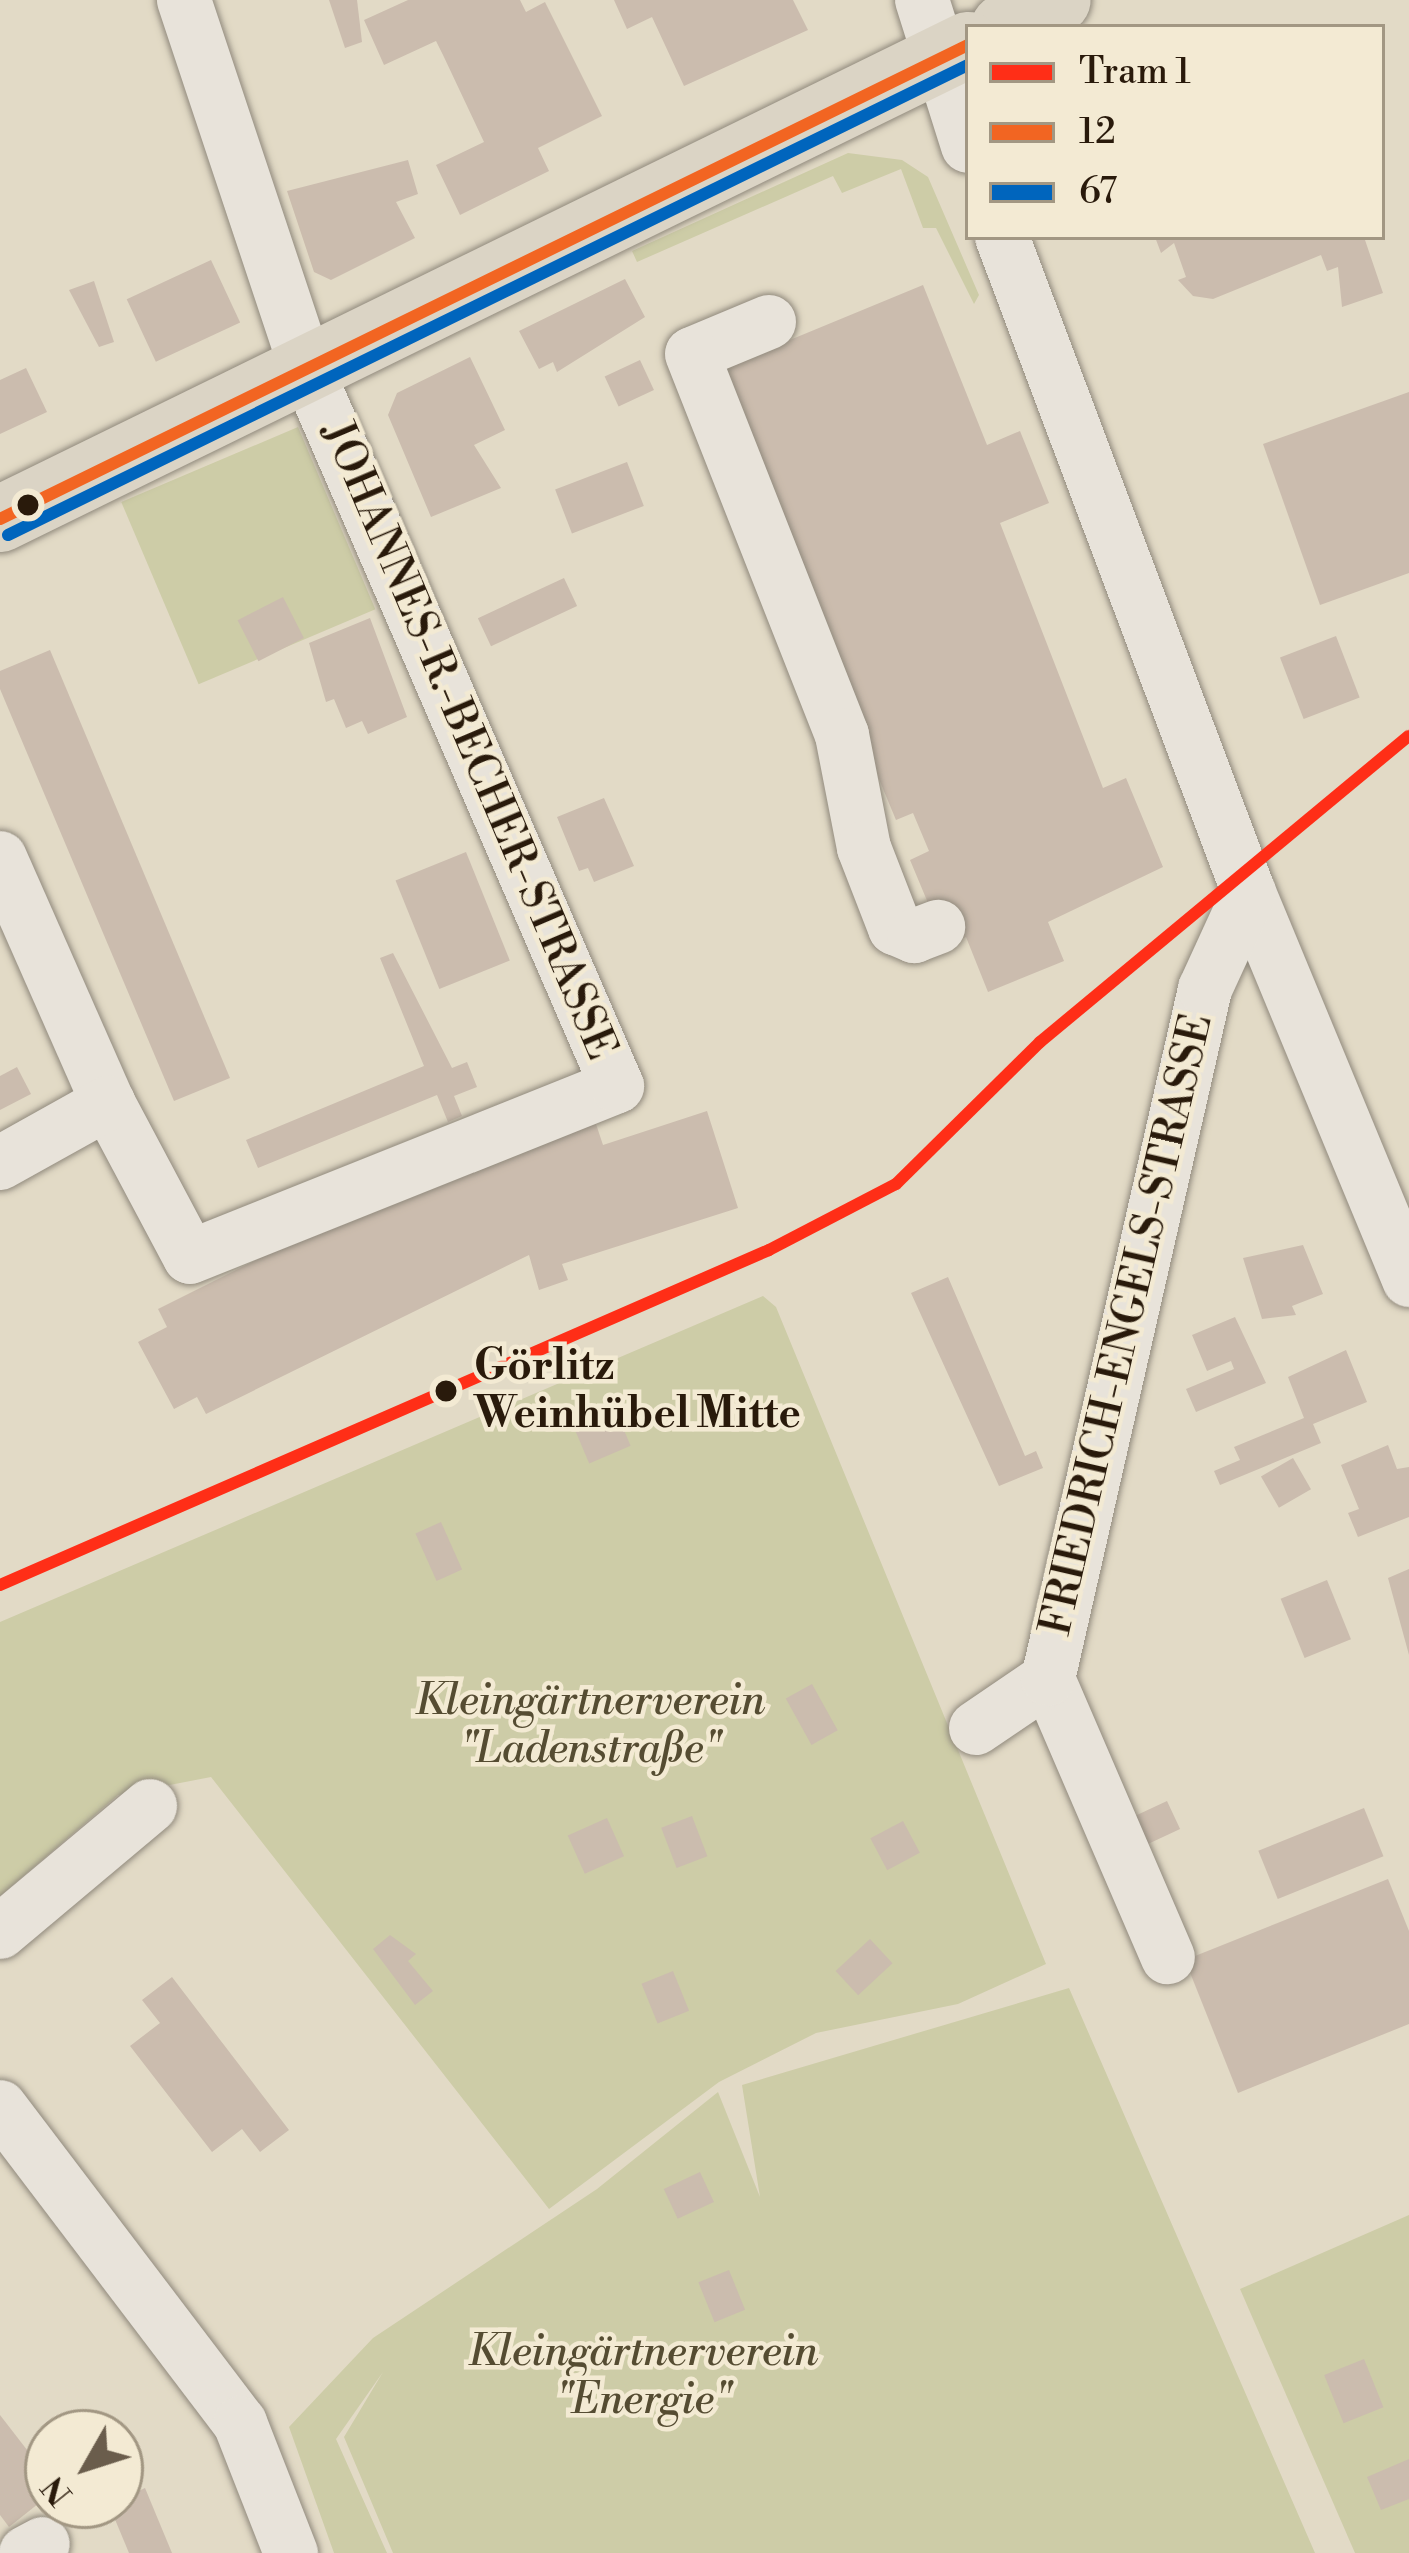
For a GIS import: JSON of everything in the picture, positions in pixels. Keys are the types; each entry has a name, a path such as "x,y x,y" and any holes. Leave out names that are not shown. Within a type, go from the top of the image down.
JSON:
{"main road":[{"path":"1010,24 1058,0"},
{"path":"0,519 307,370 942,35"}],"street":[{"name":"JOHANNES-R.-BECHER-STRASSE","path":"0,858 108,1102 190,1258 617,1086 307,370 184,0"},
{"path":"942,35 965,133"},
{"path":"1004,240 1249,892 1409,1280"},
{"path":"769,322 692,354 842,735 864,848 895,928 914,936 938,927"},
{"name":"FRIEDRICH-ENGELS-STRASSE","path":"976,1728 1048,1679 1204,989 1249,892"},
{"path":"0,1163 108,1102"},
{"path":"1048,1679 1168,1957"},
{"path":"0,1932 150,1806"},
{"path":"0,2107 240,2423 291,2553"}],"green space":[{"path":"848,153 902,160 928,177 979,295 974,304 936,228 923,228 901,169 842,193 833,176 637,262 632,251"},
{"path":"298,427 375,609 199,684 121,502"},
{"name":"Kleingärtnerverein \"Ladenstraße\"","path":"763,1296 776,1307 1046,1964 958,2004 816,2033 719,2082 549,2209 211,1777 118,1795 0,1896 0,1622"},
{"name":"Kleingärtnerverein \"Energie\"","path":"1069,1988 1315,2553 393,2553 344,2437 383,2372 336,2439 387,2553 334,2553 289,2427 373,2338 597,2189 718,2092 760,2197 742,2085"},
{"path":"1409,2215 1409,2553 1355,2553 1240,2289"}],"building":[{"path":"329,0 357,0 362,42 345,48"},
{"path":"408,0 520,0 526,12 545,2 602,116 538,148 549,171 460,215 436,165 484,142 443,55 436,41 384,65 364,20"},
{"path":"614,0 793,0 808,30 684,86 652,17 627,29"},
{"path":"408,160 418,194 396,202 415,238 331,280 314,272 287,191"},
{"path":"1156,240 1365,240 1383,293 1342,307 1338,267 1327,271 1321,255 1213,299 1193,296 1178,280 1186,277 1174,243 1161,253"},
{"path":"211,260 240,323 156,362 127,299"},
{"path":"625,279 645,317 557,372 553,362 539,369 519,331"},
{"path":"94,281 114,342 99,347 69,290"},
{"path":"923,285 987,445 1020,431 1049,503 1000,523 1103,788 1126,778 1163,867 1048,922 1064,961 988,992 966,937 946,946 910,860 929,851 913,813 896,820 710,373"},
{"path":"470,357 505,430 474,445 501,488 431,517 388,415 397,393"},
{"path":"640,360 654,390 619,406 605,376"},
{"path":"26,368 47,412 0,434 0,380"},
{"path":"1409,392 1409,573 1320,605 1263,444"},
{"path":"627,462 644,506 572,533 555,490"},
{"path":"564,578 577,606 491,646 478,618"},
{"path":"283,597 304,638 258,661 238,620"},
{"path":"370,618 407,717 368,734 362,721 346,728 334,699 326,702 309,643"},
{"path":"1336,636 1360,698 1304,719 1280,658"},
{"path":"50,650 230,1078 174,1101 0,689 0,671"},
{"path":"604,798 634,866 594,882 588,868 579,871 557,817"},
{"path":"466,852 510,960 439,989 396,880"},
{"path":"393,953 452,1068 467,1062 477,1087 454,1096 462,1116 448,1122 437,1095 258,1168 246,1140 424,1066 380,958"},
{"path":"17,1067 31,1094 0,1110 0,1076"},
{"path":"707,1111 738,1208 562,1264 568,1280 539,1290 529,1255 206,1414 197,1397 174,1409 138,1342 167,1327 158,1309 486,1145 509,1152 596,1124 603,1145"},
{"path":"1303,1245 1323,1294 1292,1306 1296,1315 1262,1319 1243,1258"},
{"path":"948,1277 1025,1456 1036,1451 1043,1468 999,1486 911,1293"},
{"path":"1235,1317 1266,1383 1196,1412 1186,1389 1234,1369 1231,1361 1207,1371 1192,1335"},
{"path":"1346,1350 1367,1402 1313,1424 1321,1443 1220,1485 1214,1471 1240,1460 1234,1447 1304,1418 1288,1377"},
{"path":"615,1409 631,1446 589,1463 574,1427"},
{"path":"1388,1445 1397,1469 1409,1467 1409,1517 1358,1537 1348,1513 1359,1509 1341,1465"},
{"path":"1293,1458 1311,1489 1279,1508 1261,1476"},
{"path":"441,1522 462,1570 437,1581 415,1533"},
{"path":"1409,1569 1409,1655 1388,1578"},
{"path":"1327,1580 1351,1639 1305,1658 1281,1599"},
{"path":"812,1684 838,1730 811,1745 786,1699"},
{"path":"1167,1801 1180,1829 1142,1847 1129,1819"},
{"path":"1364,1808 1383,1856 1278,1899 1258,1851"},
{"path":"692,1816 707,1856 677,1868 661,1828"},
{"path":"607,1818 624,1856 585,1874 568,1835"},
{"path":"903,1821 920,1853 887,1870 870,1838"},
{"path":"1388,1879 1409,1931 1409,2024 1238,2093 1185,1960"},
{"path":"390,1935 416,1954 408,1961 433,1991 415,2005 373,1949"},
{"path":"870,1939 893,1963 858,1995 836,1971"},
{"path":"673,1971 689,2011 658,2024 641,1984"},
{"path":"172,1977 289,2130 260,2152 242,2129 212,2152 130,2046 160,2023 142,2000"},
{"path":"700,2172 714,2202 678,2219 664,2189"},
{"path":"729,2270 745,2310 715,2322 698,2282"},
{"path":"1364,2359 1383,2407 1344,2423 1324,2375"},
{"path":"0,2415 24,2446 24,2515 9,2527 0,2515"},
{"path":"1409,2459 1409,2499 1381,2510 1367,2477"},
{"path":"144,2488 172,2553 129,2553 119,2529 144,2529"}],"tram line":[{"name":"1","path":"0,1585 769,1250 896,1184 1040,1042 1409,736"}],"transit line":[{"name":"12","path":"0,519 965,46"},
{"name":"67","path":"8,535 965,66"}],"place":[{"name":"Görlitz Weinhübel Mitte","path":"446,1391"}]}
